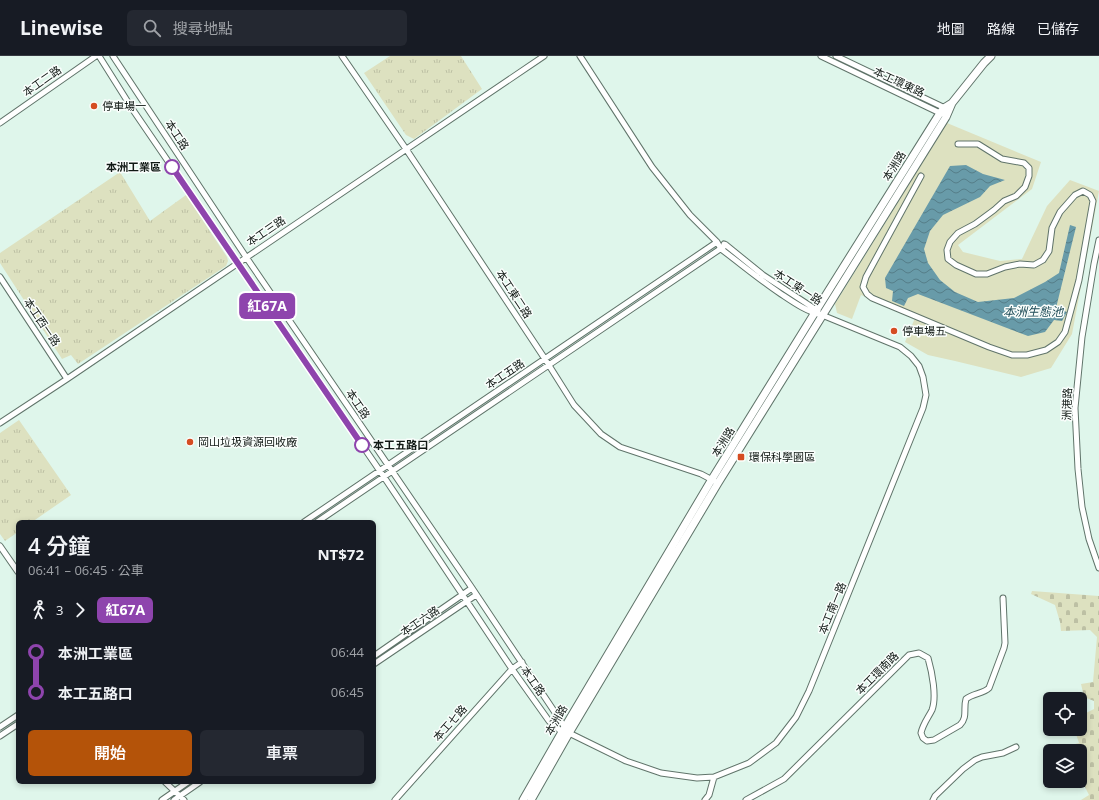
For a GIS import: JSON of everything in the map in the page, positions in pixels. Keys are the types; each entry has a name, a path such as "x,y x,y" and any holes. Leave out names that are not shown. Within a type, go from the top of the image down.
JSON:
{"main road":[{"name":"本洲路","path":"523,800 818,313 946,110 991,56"},
{"name":"本洲路","path":"531,800 565,730"}],"street":[{"name":"本工二路","path":"0,123 98,56"},
{"name":"本工路","path":"98,56 133,110 468,601 512,669 549,721 565,730"},
{"name":"本工路","path":"113,56 246,257 522,662 565,730"},
{"name":"本工東二路","path":"342,56 406,149 574,405 601,434 620,447 701,474 715,481"},
{"name":"本工三路","path":"0,423 544,56"},
{"name":"本工東一路","path":"580,56 652,167 690,215 717,242 818,313"},
{"name":"本工環東路","path":"821,56 946,110"},
{"name":"本工環東路","path":"836,56 946,110"},
{"path":"922,176 866,277 863,287 867,294 872,298 1012,355 1027,355 1046,350 1058,342 1065,332 1079,280 1093,201 1090,195 1084,191 1074,195 1060,212 1052,228 1049,251 1043,260 1034,265 1020,264 1005,267 987,274 976,274 956,265 948,259 947,250 950,242 958,233 975,224 1004,201 1016,196 1025,187 1029,176 1029,168 1024,163 1002,158 978,144 958,144"},
{"name":"洲港路","path":"1099,240 1082,337 1075,408 1078,469 1082,507 1089,539 1099,568"},
{"name":"本工五路","path":"307,520 717,242"},
{"name":"本工五路","path":"320,520 724,247"},
{"name":"本工西一路","path":"0,277 67,379"},
{"name":"本工南一路","path":"565,730 626,761 661,773 697,778 714,778 749,763 776,743 796,717 809,691 923,408 926,395 923,377 919,366 911,356 900,347 818,313"},
{"path":"0,546 16,569"},
{"name":"本工六路","path":"376,655 472,588"},
{"name":"本工六路","path":"376,663 476,595"},
{"name":"本工環南路","path":"746,800 784,779 909,655 919,653 928,658 932,675 934,702 932,710 923,726 921,733 923,738 927,741 934,740 964,722 964,707 966,699 970,696 986,691 989,688 1004,648 1003,598"},
{"name":"本工七路","path":"396,800 512,669 522,662"},
{"path":"0,728 16,716"},
{"path":"0,736 16,725"},
{"path":"933,800 963,769 975,760 982,757 1003,753 1016,747"},
{"path":"705,800 709,795 714,778"},
{"path":"167,784 184,800"},
{"path":"162,800 185,784"},
{"path":"174,800 197,784"}],"green space":[{"path":"390,56 461,56 482,89 414,139 406,135 364,73"},
{"path":"947,123 1041,162 1032,189 958,245 963,252 1000,261 1022,259 1047,206 1070,180 1099,191 1072,334 1051,368 1021,377 928,355 905,342 915,318 861,295 852,319 837,313 835,304"},
{"path":"120,172 150,221 186,195 227,257 228,261 226,266 78,364 71,355 62,359 0,263 0,253"},
{"path":"19,420 71,495 35,520 16,520 16,533 5,541 0,534 0,433"},
{"path":"1032,591 1099,596 1099,800 1081,800 1089,795 1086,788 1087,788 1087,744 1075,744 1079,743 1077,736 1087,736 1087,712 1094,709 1094,701 1087,698 1087,692 1083,692 1081,684 1093,682 1097,637 1090,630 1061,631 1055,605 1031,594"}],"water":[{"name":"本洲生態池","path":"966,165 983,174 1005,180 990,186 980,197 943,215 930,231 924,249 928,263 940,280 955,292 978,302 1014,298 1059,273 1070,225 1076,227 1056,308 1067,312 1062,321 1054,320 1045,332 1028,336 918,294 908,298 904,306 892,301 893,291 886,288 885,278 950,166"}],"bus line":[{"name":"紅67A","path":"172,167 362,445"}],"place":[{"name":"停車場一","path":"94,106"},
{"name":"本洲工業區","path":"172,167"},
{"name":"停車場五","path":"894,331"},
{"name":"岡山垃圾資源回收廠","path":"190,442"},
{"name":"本工五路口","path":"362,445"},
{"name":"環保科學園區","path":"741,457"}]}
